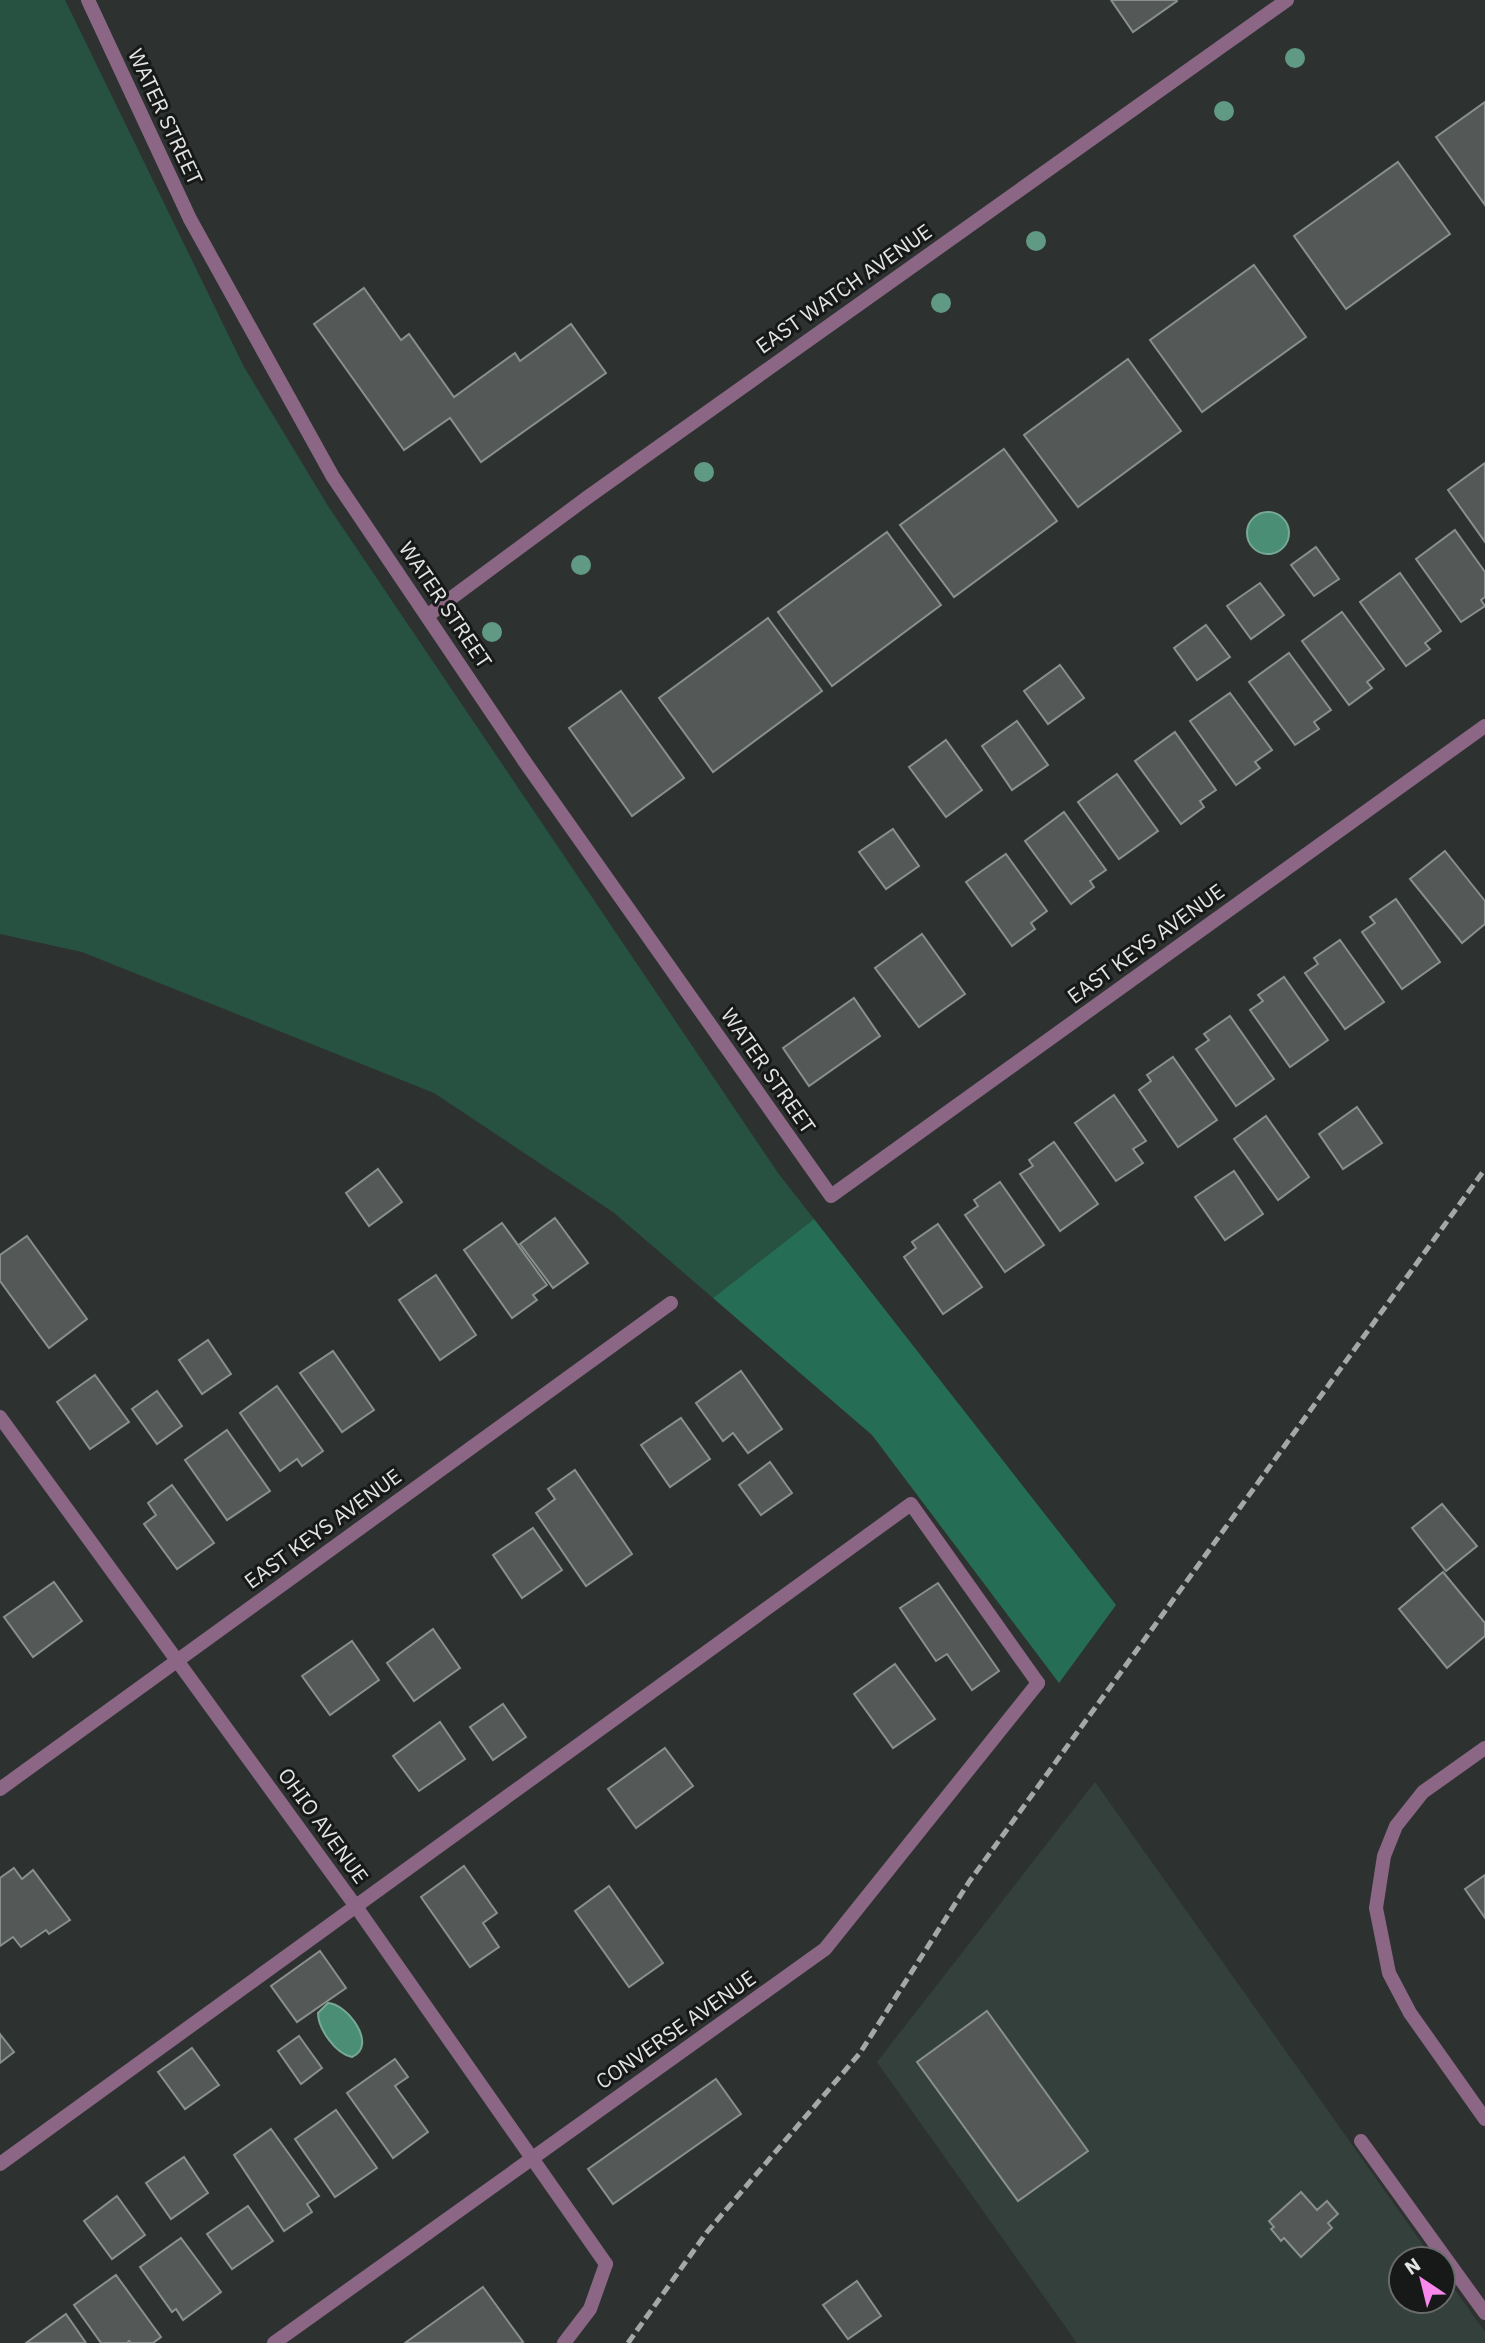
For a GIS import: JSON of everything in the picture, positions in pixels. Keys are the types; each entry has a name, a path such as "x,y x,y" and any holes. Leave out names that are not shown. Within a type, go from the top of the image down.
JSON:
{"street":[{"name":"WATER STREET","path":"88,0 190,219 333,477 525,762 831,1196"},
{"name":"EAST WATCH AVENUE","path":"427,616 588,497 1287,0"},
{"name":"EAST KEYS AVENUE","path":"831,1196 1485,726"},
{"name":"EAST KEYS AVENUE","path":"0,1789 670,1303"},
{"name":"OHIO AVENUE","path":"0,1417 357,1908 606,2264 590,2309 564,2343"},
{"name":"CONVERSE AVENUE","path":"274,2343 825,1949 1038,1683 911,1504 357,1908"},
{"path":"1485,1748 1423,1792 1396,1826 1384,1856 1376,1908 1389,1973 1410,2013 1485,2119"},
{"path":"0,2164 357,1908"},
{"path":"1361,2141 1485,2312"}],"shaded area":[{"path":"0,0 65,0 244,367 328,506 778,1173 814,1219 713,1298 613,1212 434,1093 82,952 0,934"},
{"path":"1268,512 1283,518 1289,533 1283,548 1268,554 1253,548 1247,533 1253,518"},
{"path":"814,1219 1116,1605 1059,1683 872,1435 713,1298"},
{"path":"1095,1782 1423,2245 1387,2245 1387,2315 1457,2315 1457,2293 1485,2332 1485,2343 1077,2343 877,2062"},
{"path":"328,2003 351,2017 361,2035 362,2044 352,2057 334,2046 321,2026 318,2013"}],"building":[{"path":"1111,0 1176,0 1177,1 1133,32"},
{"path":"1485,102 1485,205 1436,137"},
{"path":"1398,162 1450,234 1346,309 1294,236"},
{"path":"1254,265 1306,337 1202,412 1150,340"},
{"path":"364,288 401,340 409,334 454,397 515,353 520,361 571,324 606,373 481,462 450,418 404,450 314,324"},
{"path":"1128,359 1181,431 1078,507 1024,435"},
{"path":"1004,449 1057,521 954,597 900,525"},
{"path":"1485,463 1485,542 1448,490"},
{"path":"1455,530 1485,572 1485,597 1481,600 1485,606 1461,622 1416,559"},
{"path":"887,532 941,605 832,686 778,612"},
{"path":"1316,547 1339,579 1314,596 1291,565"},
{"path":"1400,573 1441,631 1425,643 1430,649 1406,666 1360,602"},
{"path":"1260,583 1284,615 1251,639 1227,606"},
{"path":"1342,612 1384,669 1367,682 1372,688 1349,705 1302,641"},
{"path":"768,618 822,691 713,772 659,698"},
{"path":"1206,625 1230,657 1197,680 1174,648"},
{"path":"1289,653 1331,710 1314,722 1319,729 1295,745 1249,682"},
{"path":"1060,665 1084,698 1048,724 1024,691"},
{"path":"621,691 684,778 632,816 569,728"},
{"path":"1230,693 1272,750 1255,762 1260,768 1236,785 1190,721"},
{"path":"1017,721 1048,765 1012,790 982,746"},
{"path":"1175,732 1216,790 1200,801 1204,807 1181,824 1135,761"},
{"path":"946,740 982,790 946,817 909,767"},
{"path":"1117,774 1158,831 1119,859 1078,802"},
{"path":"1064,812 1106,870 1090,881 1094,887 1071,904 1025,841"},
{"path":"893,829 919,866 886,889 859,852"},
{"path":"1445,851 1485,901 1485,924 1462,943 1410,879"},
{"path":"1006,854 1047,911 1031,923 1035,929 1012,946 966,882"},
{"path":"1396,899 1440,962 1402,989 1362,932 1375,923 1370,917"},
{"path":"922,934 965,994 919,1027 875,968"},
{"path":"1340,940 1384,1002 1345,1029 1305,973 1318,964 1314,958"},
{"path":"1284,977 1328,1040 1290,1067 1250,1010 1263,1001 1258,995"},
{"path":"854,998 880,1036 809,1086 783,1048"},
{"path":"1230,1016 1274,1079 1236,1106 1196,1049 1209,1040 1204,1034"},
{"path":"1173,1057 1217,1120 1178,1147 1139,1090 1151,1081 1147,1075"},
{"path":"1114,1095 1146,1141 1133,1149 1143,1163 1116,1181 1075,1123"},
{"path":"1357,1107 1382,1143 1343,1169 1319,1134"},
{"path":"1266,1116 1309,1177 1278,1200 1234,1139"},
{"path":"1054,1142 1098,1204 1060,1231 1020,1174 1033,1166 1029,1160"},
{"path":"378,1169 402,1202 369,1226 346,1193"},
{"path":"1234,1171 1263,1214 1225,1240 1195,1197"},
{"path":"1000,1182 1044,1245 1005,1272 965,1215 978,1206 974,1200"},
{"path":"555,1218 588,1263 553,1288 520,1244"},
{"path":"502,1223 547,1285 533,1295 537,1300 512,1318 464,1250"},
{"path":"938,1224 982,1287 943,1314 904,1257 916,1248 912,1242"},
{"path":"27,1236 87,1319 49,1348 0,1281 0,1255"},
{"path":"436,1275 476,1335 440,1360 399,1300"},
{"path":"208,1340 231,1374 202,1394 179,1360"},
{"path":"333,1351 374,1410 342,1432 300,1373"},
{"path":"741,1371 782,1429 748,1453 733,1433 723,1441 696,1403"},
{"path":"95,1375 129,1422 90,1449 57,1402"},
{"path":"277,1386 323,1451 302,1466 297,1459 280,1471 240,1413"},
{"path":"157,1391 182,1426 157,1444 132,1409"},
{"path":"681,1418 710,1459 670,1487 641,1445"},
{"path":"227,1430 270,1491 227,1520 185,1460"},
{"path":"770,1462 792,1493 761,1515 739,1485"},
{"path":"575,1470 632,1554 586,1586 536,1513 555,1499 548,1489"},
{"path":"172,1485 214,1543 177,1569 144,1524 156,1515 148,1503"},
{"path":"1442,1504 1477,1546 1446,1571 1412,1528"},
{"path":"533,1528 562,1570 522,1598 493,1555"},
{"path":"1443,1572 1485,1623 1485,1636 1447,1668 1399,1609"},
{"path":"54,1582 82,1621 33,1657 4,1617"},
{"path":"938,1583 999,1671 972,1690 947,1654 936,1661 900,1608"},
{"path":"433,1629 460,1668 414,1701 387,1663"},
{"path":"352,1641 379,1680 330,1715 302,1676"},
{"path":"895,1664 935,1719 893,1748 854,1694"},
{"path":"503,1704 526,1737 493,1760 470,1727"},
{"path":"440,1722 465,1759 419,1791 393,1756"},
{"path":"665,1748 693,1786 636,1828 608,1789"},
{"path":"464,1866 497,1913 483,1923 499,1947 470,1967 421,1897"},
{"path":"14,1868 22,1879 33,1870 70,1920 49,1934 46,1930 21,1947 13,1937 0,1946 0,1878"},
{"path":"1485,1875 1485,1918 1465,1889"},
{"path":"609,1886 663,1963 629,1987 575,1911"},
{"path":"320,1951 346,1988 297,2022 271,1986"},
{"path":"987,2011 1088,2151 1018,2201 917,2062"},
{"path":"0,2034 14,2052 0,2063"},
{"path":"299,2036 322,2068 301,2084 278,2051"},
{"path":"192,2048 219,2085 185,2109 158,2072"},
{"path":"395,2059 408,2077 395,2086 428,2132 393,2158 347,2093"},
{"path":"716,2079 741,2114 613,2204 588,2169"},
{"path":"336,2110 377,2168 335,2197 295,2139"},
{"path":"271,2129 319,2196 307,2204 312,2212 284,2231 234,2155"},
{"path":"184,2157 208,2193 171,2219 146,2183"},
{"path":"1301,2192 1317,2210 1327,2201 1338,2214 1328,2223 1332,2228 1301,2257 1284,2238 1281,2241 1271,2229 1274,2227 1269,2221"},
{"path":"117,2196 145,2235 112,2259 84,2221"},
{"path":"248,2206 273,2241 232,2269 207,2234"},
{"path":"181,2238 221,2292 183,2320 176,2309 172,2312 140,2267"},
{"path":"116,2275 161,2337 153,2343 101,2343 74,2305"},
{"path":"857,2281 881,2316 848,2339 823,2305"},
{"path":"483,2287 523,2342 405,2343"},
{"path":"66,2314 86,2343 26,2343"}],"railway":[{"path":"628,2343 707,2232 860,2053 969,1882 1485,1169"}]}
